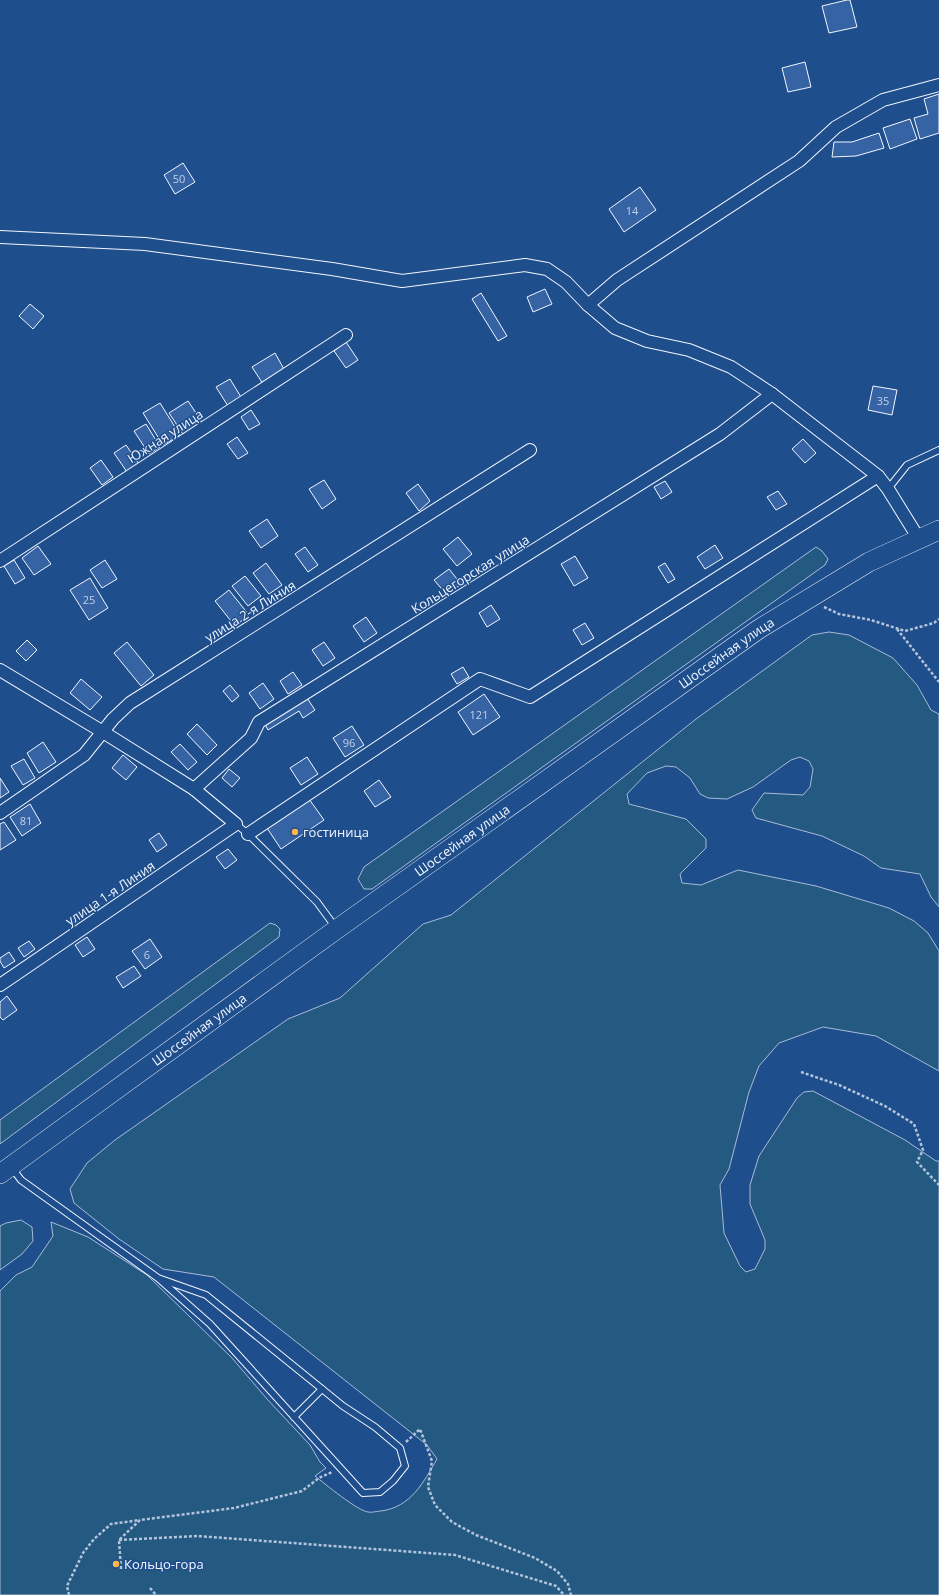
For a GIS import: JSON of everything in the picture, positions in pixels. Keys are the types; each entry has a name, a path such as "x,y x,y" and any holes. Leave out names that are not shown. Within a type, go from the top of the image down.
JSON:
{"main road":[{"name":"Шоссейная улица","path":"5,1170 337,929 759,629 814,594 869,562 939,530"}],"street":[{"path":"588,305 617,280 799,161 836,126 883,100 939,85"},
{"path":"0,237 145,244 332,269 402,281 525,265 547,269 566,282 588,305 615,328 647,341 689,350 731,367 772,394 878,476 888,489 919,539"},
{"name":"Южная улица","path":"0,561 346,335"},
{"name":"Кольцегорская улица","path":"194,789 251,738 259,722 720,434 772,394"},
{"name":"улица 2-я Линия","path":"0,813 84,755 113,719 130,703 530,450"},
{"path":"248,834 480,679 530,698 878,476"},
{"path":"0,670 194,789 236,824"},
{"name":"улица 1-я Линия","path":"0,984 236,824"}],"lane":[{"path":"888,489 908,465 939,450"},
{"path":"236,824 317,902 337,929"},
{"path":"5,1170 158,1278 210,1324 363,1493 380,1492 393,1481 405,1466 400,1448 375,1426 343,1406 280,1353 206,1295 158,1278"},
{"path":"294,1417 322,1389"}],"path":[{"path":"814,594 822,606 839,614 871,620 906,631 934,623 939,619"},
{"path":"897,628 939,682"},
{"path":"801,1072 839,1085 885,1106 914,1124 923,1150 916,1162 939,1185"},
{"path":"400,1448 420,1429 432,1461 428,1487 435,1505 452,1522 476,1535 535,1558 557,1571 568,1584 570,1595"},
{"path":"69,1595 67,1586 83,1553 94,1539 111,1524 234,1508 302,1491 319,1478 340,1468"},
{"path":"121,1569 120,1540 140,1520"},
{"path":"120,1540 197,1536 455,1555 556,1586 564,1595"},
{"path":"150,1588 156,1595"}],"shaded area":[{"path":"816,547 822,551 828,559 825,565 372,889 364,889 358,879 364,867"},
{"path":"829,632 849,635 893,658 917,685 931,710 939,714 939,907 931,897 920,874 881,868 864,856 822,836 756,818 752,810 764,793 803,795 810,787 813,769 809,761 800,757 791,760 753,787 727,799 708,798 700,794 690,778 676,767 666,766 647,773 627,794 629,804 686,819 706,839 706,848 680,874 682,883 701,885 738,870 816,886 889,908 914,921 928,933 939,951 939,1071 876,1036 823,1027 779,1043 759,1066 749,1092 729,1169 720,1185 724,1233 740,1266 746,1272 755,1269 765,1249 765,1240 750,1204 750,1185 759,1156 797,1098 804,1092 813,1091 905,1140 936,1161 939,1161 939,1595 0,1595 0,1291 16,1275 32,1267 53,1236 51,1222 88,1237 147,1275 232,1358 267,1399 310,1445 320,1462 326,1468 315,1476 342,1497 357,1507 371,1512 391,1509 400,1505 415,1492 427,1477 437,1459 427,1445 214,1277 163,1269 119,1239 74,1203 70,1189 87,1163 115,1140 288,1019 340,998 423,924 451,915 696,719 812,635"},
{"path":"270,923 276,925 280,929 279,937 0,1144 0,1120"},
{"path":"21,1220 32,1227 33,1241 22,1254 0,1270 0,1226 6,1223"}],"building":[{"path":"850,0 857,27 829,33 822,6"},
{"path":"805,62 811,87 788,92 782,68"},
{"path":"939,94 939,133 920,139 914,118 928,114 924,99"},
{"path":"910,119 917,139 890,149 883,128"},
{"path":"879,133 884,148 856,156 832,157 834,142 852,142"},
{"path":"183,163 195,182 175,194 164,175"},
{"path":"640,187 656,210 624,232 609,209"},
{"path":"545,289 552,304 533,312 527,297"},
{"path":"481,293 507,336 498,341 472,299"},
{"path":"30,304 44,316 33,329 19,316"},
{"path":"346,342 358,360 346,368 334,351"},
{"path":"275,353 285,371 263,384 252,367"},
{"path":"230,379 241,397 228,406 216,387"},
{"path":"873,386 897,390 892,415 868,410"},
{"path":"188,401 202,422 183,434 169,413"},
{"path":"160,403 180,435 163,445 143,413"},
{"path":"251,410 260,424 249,430 241,417"},
{"path":"146,424 160,447 149,454 134,431"},
{"path":"237,437 248,453 238,459 227,444"},
{"path":"803,439 816,453 805,463 792,449"},
{"path":"126,445 139,464 127,472 114,453"},
{"path":"101,460 113,477 102,485 90,468"},
{"path":"324,480 336,499 322,509 309,489"},
{"path":"665,481 672,492 661,499 654,487"},
{"path":"418,484 430,501 419,511 406,493"},
{"path":"778,491 787,504 776,510 767,497"},
{"path":"267,519 278,536 261,548 249,531"},
{"path":"458,537 472,554 457,566 443,549"},
{"path":"715,545 723,558 705,569 697,557"},
{"path":"38,546 51,564 34,575 22,558"},
{"path":"305,547 318,565 308,572 295,554"},
{"path":"575,556 588,578 574,586 561,564"},
{"path":"14,560 25,578 15,584 4,566"},
{"path":"105,560 117,579 102,588 90,570"},
{"path":"266,563 282,585 269,594 253,573"},
{"path":"665,563 675,579 668,583 658,567"},
{"path":"449,569 461,584 447,595 434,580"},
{"path":"245,576 261,596 248,606 232,586"},
{"path":"90,578 108,608 89,620 70,590"},
{"path":"229,590 249,615 235,626 215,601"},
{"path":"491,605 500,619 487,627 479,613"},
{"path":"366,617 377,633 364,642 353,626"},
{"path":"585,623 594,638 582,645 573,630"},
{"path":"27,640 37,650 26,661 16,651"},
{"path":"127,642 154,675 141,686 114,653"},
{"path":"324,642 335,658 323,666 312,650"},
{"path":"463,667 469,677 457,684 451,674"},
{"path":"293,672 302,685 288,694 280,681"},
{"path":"81,679 102,697 90,710 70,693"},
{"path":"263,683 274,699 260,709 249,693"},
{"path":"230,685 239,696 232,702 223,691"},
{"path":"484,694 500,717 473,735 458,712"},
{"path":"307,698 315,710 303,718 299,711 268,730 265,724"},
{"path":"197,724 217,745 207,755 187,734"},
{"path":"352,726 364,745 345,757 333,738"},
{"path":"43,742 56,762 39,773 27,753"},
{"path":"180,744 197,762 188,770 171,752"},
{"path":"123,755 137,767 126,780 112,768"},
{"path":"307,757 318,774 301,785 290,768"},
{"path":"24,759 35,778 23,785 11,766"},
{"path":"229,769 240,778 232,787 222,778"},
{"path":"0,778 9,792 0,798"},
{"path":"379,780 391,797 375,807 364,791"},
{"path":"309,799 324,820 281,849 267,828"},
{"path":"30,804 41,823 22,836 10,817"},
{"path":"4,822 16,840 0,850 0,824"},
{"path":"159,833 167,845 157,852 149,840"},
{"path":"228,849 237,860 225,869 216,857"},
{"path":"87,937 95,949 83,957 75,945"},
{"path":"150,939 162,957 145,969 132,951"},
{"path":"29,941 35,949 24,957 18,948"},
{"path":"9,952 15,961 4,968 0,958"},
{"path":"134,966 141,976 123,988 116,977"},
{"path":"7,996 17,1010 3,1020 0,1017 0,1002"}],"place":[{"name":"гостиница","path":"295,832"},
{"name":"Кольцо-гора","path":"116,1564"}]}
